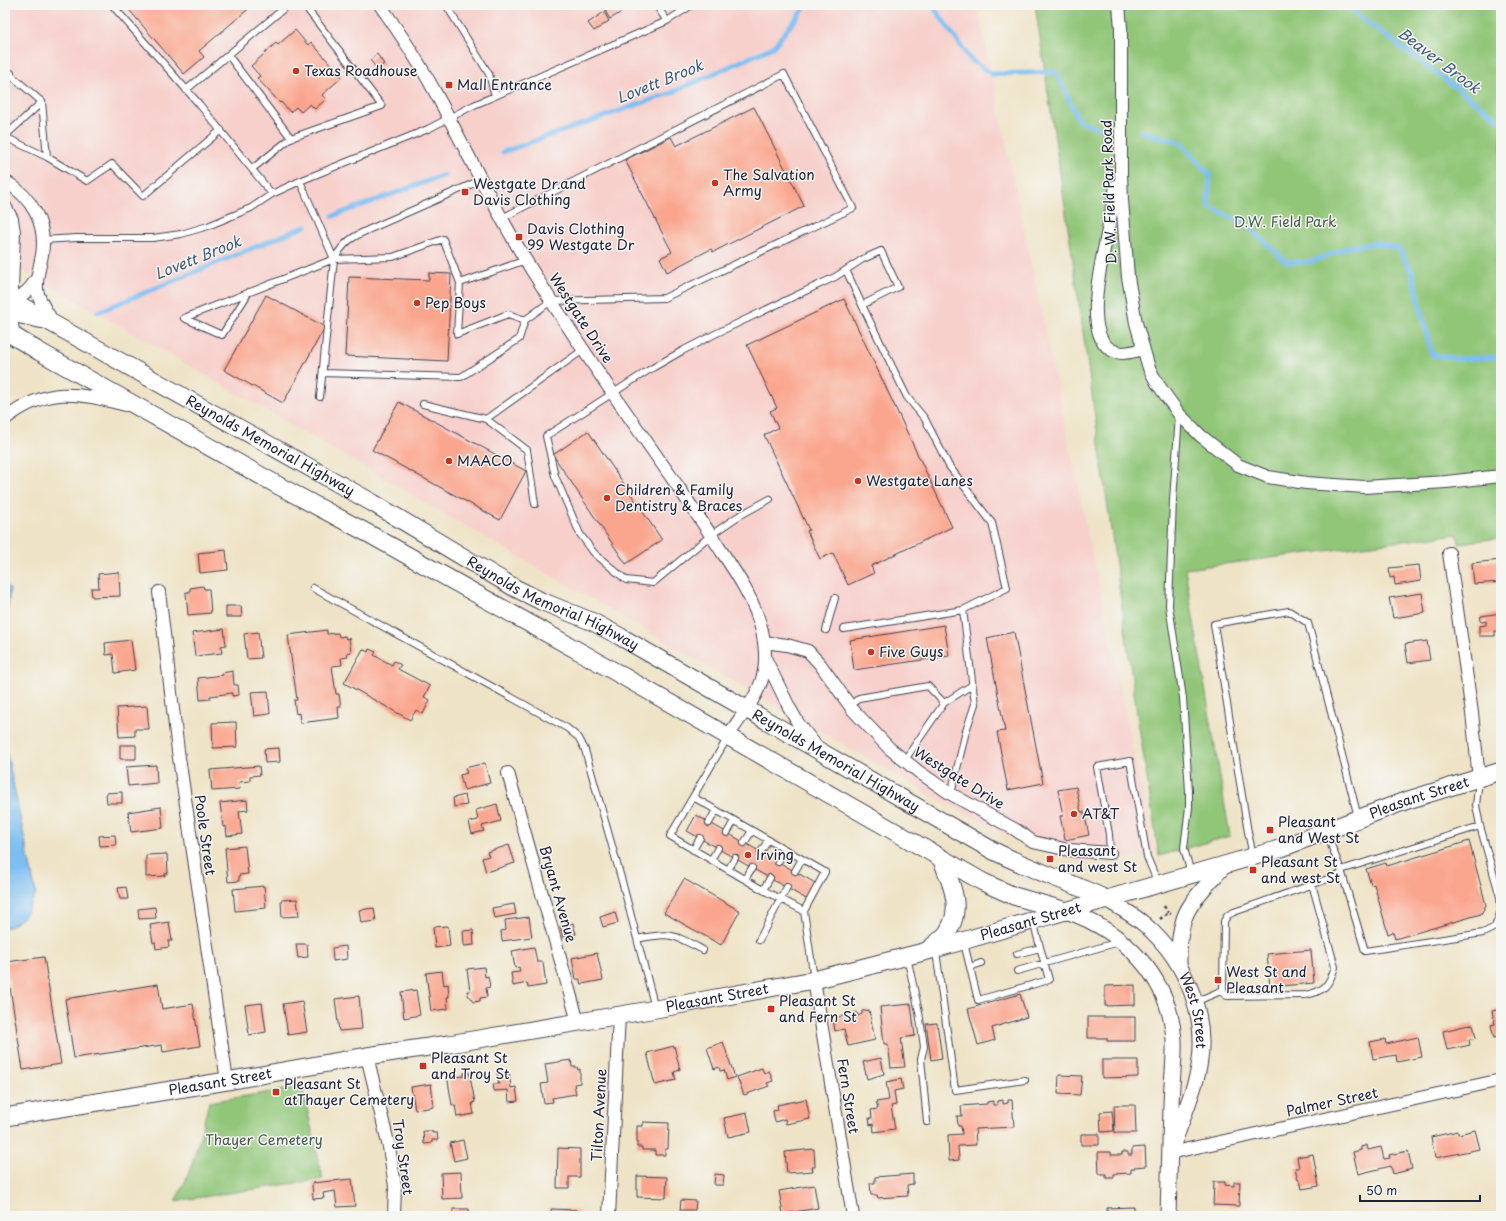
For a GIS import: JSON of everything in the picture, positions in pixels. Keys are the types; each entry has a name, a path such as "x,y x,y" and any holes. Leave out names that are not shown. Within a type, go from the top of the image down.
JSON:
{"main road":[{"name":"Reynolds Memorial Highway","path":"9,313 54,324 373,503 515,588 602,627 990,849 1017,862 1081,887 1106,899"},
{"name":"Reynolds Memorial Highway","path":"9,313 143,410 452,580 998,890 1066,911"},
{"name":"Pleasant Street","path":"5,1115 228,1081 367,1056 656,1009 814,980 931,951 1253,857 1276,850 1405,800 1501,771"},
{"path":"931,951 952,923 955,910 955,895 953,886 941,858"}],"street":[{"name":"Westgate Drive","path":"380,5 414,56 435,92 502,218 551,300 583,350 711,535 748,592 758,616 764,642 766,660 765,671 760,688 728,736"},
{"name":"D. W. Field Park Road","path":"1119,5 1121,28 1120,154 1128,277 1136,323 1150,368 1157,383 1179,414 1201,436 1238,464 1268,477 1306,483 1364,487 1446,482 1501,476"},
{"path":"1120,154 1109,222 1098,274 1096,291 1097,319 1099,332 1104,342 1110,349 1125,353 1143,349"},
{"path":"5,181 23,194 36,212 41,225 43,240 42,255 37,278 37,290 39,299 54,324"},
{"path":"5,206 12,220 14,232 9,313"},
{"path":"9,313 19,298 29,290 37,278"},
{"path":"5,419 28,403 51,395 64,394 88,396 143,410"},
{"path":"1449,552 1472,713 1479,778"},
{"name":"Poole Street","path":"159,592 181,772 228,1081"},
{"name":"Westgate Drive","path":"764,642 787,645 808,651 820,664 850,706 875,734 904,761 952,794 1016,830 1033,842 1069,850 1110,853"},
{"path":"766,660 793,715 823,754"},
{"name":"Bryant Avenue","path":"508,773 578,1022"},
{"path":"1179,965 1180,941 1184,917 1192,903 1225,865"},
{"name":"West Street","path":"1106,899 1144,924 1162,942 1179,965 1187,980 1195,1002 1201,1034 1197,1076 1170,1153"},
{"name":"West Street","path":"1066,911 1099,925 1121,941 1142,960 1151,971 1170,1012 1174,1041 1168,1216"},
{"name":"Fern Street","path":"814,980 853,1216"},
{"name":"Tilton Avenue","path":"609,1216 620,1015"},
{"name":"Troy Street","path":"367,1056 389,1147 395,1186 394,1216"},
{"name":"Palmer Street","path":"1170,1153 1501,1080"}],"lane":[{"path":"112,5 220,130 272,194"},
{"path":"186,90 288,5"},
{"path":"252,169 291,138 382,106 304,5"},
{"path":"446,5 489,74 495,96"},
{"path":"656,5 667,21"},
{"path":"43,240 76,238 153,238 181,234 208,226 245,211 272,194 300,181 428,129 495,96 667,21 692,5"},
{"path":"228,55 291,138"},
{"path":"5,80 8,72 42,102 47,157"},
{"path":"323,373 461,377 520,339 525,320 551,300 664,298 853,208 784,74 502,218"},
{"path":"42,102 5,136 47,157 88,181 112,164 143,196 220,130"},
{"path":"320,397 334,258 342,246 352,237 481,180"},
{"path":"300,181 334,258"},
{"path":"249,292 222,335 184,318 191,315 334,258 393,257 443,239 460,283 457,334 508,314 525,320"},
{"path":"770,499 737,517 711,535 653,583 626,580 594,552 580,534 555,476 546,436 649,370 682,351 836,277 863,259 881,251 898,287 862,305"},
{"path":"460,283 526,260"},
{"path":"844,629 963,610 1007,588 992,523 948,466 925,419 907,397 846,270"},
{"path":"486,419 583,350"},
{"path":"423,404 486,419 527,450 534,504"},
{"path":"1179,414 1173,500 1170,606 1184,705 1189,792 1189,807 1184,848 1191,875"},
{"path":"313,588 567,728 579,738 583,744 587,758 656,1009"},
{"path":"826,630 835,598"},
{"path":"952,794 966,731 975,704 963,610"},
{"path":"1253,857 1246,824 1214,624 1289,611 1308,623 1358,819"},
{"path":"904,761 944,703 972,685"},
{"path":"850,706 859,698 928,686 944,703"},
{"path":"728,736 670,836 745,880 804,911"},
{"path":"1110,853 1110,834 1097,767 1130,761 1147,857 1158,884"},
{"path":"1326,831 1342,872 1365,952 1483,933 1495,926 1501,911 1500,897 1480,826 1476,805 1479,778"},
{"path":"693,797 825,872 804,911 814,980"},
{"path":"709,823 716,810"},
{"path":"727,833 734,821"},
{"path":"1312,884 1335,967 1331,979 1323,989 1317,993 1304,995 1227,996 1222,990 1224,921 1228,915 1342,872 1480,826"},
{"path":"744,842 752,831"},
{"path":"693,850 700,838"},
{"path":"761,852 768,840"},
{"path":"711,860 718,848"},
{"path":"778,862 785,850"},
{"path":"728,870 735,858"},
{"path":"796,872 802,859"},
{"path":"745,880 752,868"},
{"path":"763,890 770,878"},
{"path":"759,940 787,887"},
{"path":"964,941 978,1000 1049,980 1033,921"},
{"path":"637,939 668,934 679,937 703,950"},
{"path":"1017,971 1121,941"},
{"path":"1017,954 1040,948"},
{"path":"931,951 955,1090 1025,1080"},
{"path":"907,957 919,1012 924,1047 921,1059 927,1122"},
{"path":"970,967 981,964"},
{"path":"974,983 981,982"},
{"path":"1195,1002 1222,990"}],"path":[{"path":"1164,906 1168,913"},
{"path":"1158,920 1168,913 1176,914"}],"shaded area":[{"path":"5,5 977,5 1155,854 1082,862 1019,842 930,795 107,318 5,261"}],"green space":[{"name":"D.W. Field Park","path":"1035,5 1501,5 1501,538 1459,543 1457,534 1185,569 1230,836 1159,856 1138,720"},
{"name":"Thayer Cemetery","path":"302,1087 323,1179 175,1201 187,1178 209,1102"}],"water":[{"path":"5,584 10,589 5,631"},
{"path":"5,744 36,894 24,917 9,927 5,927"}],"building":[{"path":"125,5 253,5 199,51 204,57 184,74"},
{"path":"614,5 621,5 625,10 610,19 605,11"},
{"path":"604,12 609,21 594,31 588,23"},
{"name":"Texas Roadhouse","path":"295,30 308,45 311,42 342,77 322,95 326,99 315,109 310,104 301,112 296,107 290,112 281,102 280,103 257,78 260,76 251,66 276,43 278,45"},
{"path":"377,54 384,64 377,69 370,60"},
{"name":"The Salvation Army","path":"754,107 804,206 713,252 711,249 667,272 660,258 672,252 625,160 671,137 676,146"},
{"path":"429,273 451,274 447,361 345,356 349,277 429,280"},
{"path":"266,295 325,327 283,403 224,370"},
{"name":"Westgate Lanes","path":"844,299 952,527 871,566 874,573 848,585 833,553 820,559 807,531 809,530 764,435 778,428 770,411 777,408 747,345"},
{"name":"MAACO","path":"399,402 526,471 500,520 372,450"},
{"name":"Children & Family Dentistry & Braces","path":"588,431 662,540 626,564 553,455"},
{"path":"226,550 228,570 200,573 198,553"},
{"path":"1501,560 1501,582 1474,584 1472,563"},
{"path":"1419,565 1421,581 1395,585 1394,577 1390,578 1389,568"},
{"path":"119,572 120,596 92,597 91,588 99,588 98,574"},
{"path":"203,586 204,589 209,589 211,613 188,615 186,592 190,592 190,588"},
{"path":"1422,593 1425,613 1393,618 1389,598"},
{"path":"226,606 241,606 242,617 226,617"},
{"path":"1501,613 1501,631 1495,631 1495,636 1479,636 1479,626 1486,625 1486,621 1480,621 1481,616"},
{"path":"944,625 949,656 854,670 850,640"},
{"path":"224,629 226,645 221,646 222,653 195,656 192,633"},
{"path":"327,630 327,634 338,633 339,637 345,636 346,639 349,638 351,652 347,653 348,657 341,658 342,665 332,666 336,694 339,694 341,707 338,707 339,718 300,723 299,713 296,714 294,700 297,700 288,635"},
{"path":"258,632 261,658 247,659 244,634"},
{"path":"1014,632 1043,783 1008,790 997,732 1005,731 987,638"},
{"path":"131,640 135,670 115,673 113,654 106,655 105,643"},
{"path":"1427,641 1430,660 1408,663 1405,644"},
{"path":"363,649 368,652 369,649 376,652 374,655 392,665 394,661 401,665 398,669 430,686 424,697 430,700 423,714 416,710 410,720 344,683"},
{"path":"233,671 234,685 238,685 239,695 232,696 232,693 210,696 210,699 200,700 198,678 223,675 222,673"},
{"path":"268,691 270,714 254,716 251,692"},
{"path":"147,706 149,729 135,729 135,736 119,737 117,708"},
{"path":"236,722 237,747 213,748 212,723"},
{"path":"120,745 136,745 136,759 120,759"},
{"path":"279,748 280,762 265,763 264,749"},
{"path":"485,763 490,783 464,790 460,775 467,773 465,768"},
{"path":"156,765 157,783 128,786 126,767"},
{"path":"259,766 260,775 250,776 250,781 239,782 240,789 212,791 210,770"},
{"name":"AT&T","path":"1076,787 1081,812 1084,812 1089,835 1065,840 1060,816 1063,816 1058,790"},
{"path":"122,792 122,803 107,803 106,793"},
{"path":"465,795 467,805 454,807 453,798"},
{"path":"247,800 248,810 239,811 242,834 227,836 226,826 223,827 220,803"},
{"path":"497,804 501,821 482,826 484,831 472,834 469,822 478,820 476,810"},
{"path":"161,807 163,828 131,832 128,812"},
{"name":"Irving","path":"696,815 817,884 808,900 687,831"},
{"path":"115,835 116,845 100,846 99,836"},
{"path":"1469,841 1486,905 1481,914 1395,939 1393,932 1388,934 1374,884 1371,885 1366,869 1386,863 1387,866"},
{"path":"509,845 515,863 486,872 482,858 489,856 487,852"},
{"path":"245,846 248,874 239,875 239,881 228,882 225,848"},
{"path":"167,854 168,873 165,874 165,876 146,877 146,855"},
{"path":"684,879 740,911 721,945 664,913"},
{"path":"264,886 266,908 235,911 233,889"},
{"path":"126,887 128,899 120,899 118,888"},
{"path":"297,899 299,916 282,917 281,900"},
{"path":"514,904 516,914 494,918 492,908"},
{"path":"155,907 156,918 139,919 138,909"},
{"path":"374,908 376,921 361,923 359,910"},
{"path":"615,912 618,923 603,927 600,917"},
{"path":"529,917 532,937 502,941 501,931 506,930 505,920"},
{"path":"169,922 172,941 168,941 169,947 156,949 155,942 153,943 150,925"},
{"path":"573,923 576,934 563,937 560,926"},
{"path":"448,926 450,946 435,948 433,927"},
{"path":"473,930 474,945 464,946 463,931"},
{"path":"296,944 307,944 308,957 298,958"},
{"path":"346,946 347,959 333,961 332,948"},
{"path":"534,947 537,962 543,962 546,985 528,988 527,983 513,986 511,973 520,972 519,967 515,968 512,951"},
{"path":"1311,950 1314,983 1270,987 1267,954"},
{"path":"597,953 603,980 582,984 580,979 576,979 572,958"},
{"path":"44,957 61,1064 23,1070 6,962"},
{"path":"484,967 485,977 488,976 490,987 486,988 487,997 480,998 480,1001 473,1002 467,991 470,991 467,969"},
{"path":"442,971 444,985 448,984 448,1009 431,1011 426,973"},
{"path":"158,984 162,1009 193,1004 200,1046 163,1052 162,1045 74,1058 65,999"},
{"path":"1135,985 1135,1005 1105,1006 1105,986"},
{"path":"416,990 420,1015 404,1018 401,992"},
{"path":"1020,994 1027,1017 992,1028 995,1040 978,1045 968,1009"},
{"path":"359,996 362,1029 339,1031 335,999"},
{"path":"302,1001 307,1032 288,1035 283,1004"},
{"path":"262,1003 266,1032 249,1035 245,1005"},
{"path":"911,1004 915,1036 901,1038 905,1067 891,1068 888,1044 884,1044 880,1007"},
{"path":"1501,1009 1500,1042 1499,1037 1494,1038 1491,1025 1495,1024 1492,1011"},
{"path":"869,1010 875,1040 848,1046 844,1029 835,1031 833,1018 847,1015 848,1017 853,1016 853,1013 857,1012 858,1016 862,1014 862,1011"},
{"path":"1088,1017 1135,1017 1135,1041 1107,1041 1107,1038 1088,1038"},
{"path":"937,1023 942,1058 931,1060 926,1024"},
{"path":"1473,1024 1476,1038 1469,1040 1470,1045 1447,1050 1443,1031"},
{"path":"1418,1037 1422,1057 1397,1062 1396,1055 1373,1059 1370,1042 1385,1039 1386,1044"},
{"path":"723,1042 735,1077 727,1080 724,1070 720,1071 719,1067 714,1069 707,1048"},
{"path":"674,1046 680,1070 674,1072 676,1080 655,1085 647,1053"},
{"path":"881,1058 884,1074 867,1079 863,1062"},
{"path":"571,1060 572,1067 577,1067 578,1070 580,1069 580,1083 574,1084 576,1094 552,1098 553,1102 544,1103 541,1084 548,1083 545,1064"},
{"path":"1102,1060 1138,1060 1138,1077 1102,1078"},
{"path":"762,1068 764,1073 769,1071 773,1081 767,1083 769,1086 744,1095 737,1077"},
{"path":"469,1072 475,1102 472,1103 474,1114 457,1117 455,1105 452,1105 447,1075 453,1074 454,1077 464,1076 464,1073"},
{"path":"509,1072 511,1088 516,1087 518,1101 509,1102 508,1090 494,1091 493,1084 499,1084 497,1073"},
{"path":"1059,1075 1082,1076 1080,1095 1058,1094"},
{"path":"901,1079 903,1089 894,1091 896,1105 891,1106 895,1129 874,1132 873,1124 870,1125 869,1118 872,1118 871,1110 878,1109 876,1102 889,1100 886,1082"},
{"path":"431,1084 434,1107 415,1110 411,1087"},
{"path":"806,1099 810,1119 786,1124 785,1119 775,1122 773,1111 778,1110 777,1105"},
{"path":"1003,1100 1003,1104 1008,1103 1008,1100 1012,1100 1014,1127 975,1129 976,1145 958,1146 959,1160 949,1161 948,1135 962,1134 961,1126 958,1126 957,1116 962,1116 961,1106 987,1104 987,1102 993,1101 993,1105 997,1105 997,1101"},
{"path":"1114,1105 1135,1105 1136,1133 1115,1133"},
{"path":"1112,1111 1114,1131 1101,1132 1100,1112"},
{"path":"747,1113 751,1132 728,1137 724,1118"},
{"path":"643,1122 669,1123 668,1149 665,1149 665,1155 655,1155 655,1150 642,1150 642,1147 637,1147 637,1126 643,1126"},
{"path":"1475,1130 1480,1149 1435,1158 1431,1137 1458,1131 1458,1134"},
{"path":"423,1131 432,1131 432,1133 437,1133 438,1140 432,1140 432,1143 424,1144"},
{"path":"1081,1134 1099,1134 1099,1145 1081,1145"},
{"path":"463,1140 467,1158 454,1161 450,1143"},
{"path":"1367,1145 1368,1150 1381,1147 1384,1159 1390,1158 1389,1155 1408,1151 1412,1169 1393,1174 1391,1166 1358,1174 1353,1152 1361,1150 1361,1147"},
{"path":"1145,1147 1146,1166 1134,1167 1134,1169 1131,1169 1131,1173 1114,1174 1114,1178 1106,1178 1106,1174 1099,1174 1098,1152 1111,1152 1111,1155 1122,1155 1122,1152 1128,1152 1128,1155 1132,1155 1132,1148"},
{"path":"558,1148 580,1149 580,1177 569,1177 569,1188 557,1188"},
{"path":"814,1149 815,1167 812,1167 813,1171 787,1173 785,1152"},
{"path":"1313,1154 1319,1186 1302,1189 1295,1168 1299,1168 1297,1157"},
{"path":"461,1172 462,1198 442,1199 441,1173"},
{"path":"715,1174 724,1175 723,1185 714,1185"},
{"path":"913,1174 913,1184 907,1185 908,1196 878,1198 877,1195 871,1195 870,1183 875,1183 875,1177"},
{"path":"637,1176 667,1177 666,1198 637,1197"},
{"path":"352,1179 355,1206 337,1207 335,1191 323,1193 324,1198 313,1199 312,1183"},
{"path":"1214,1182 1225,1182 1225,1185 1234,1186 1234,1182 1240,1182 1239,1206 1213,1205"},
{"path":"814,1185 818,1208 783,1214 779,1191"},
{"path":"681,1200 696,1201 695,1210 680,1210"},
{"path":"1134,1207 1134,1216 1107,1216 1107,1208"},
{"path":"453,1209 469,1209 469,1216 453,1216"},
{"path":"551,1209 576,1210 576,1212 579,1212 579,1216 546,1216 546,1213 551,1213"}],"waterway":[{"name":"Lovett Brook","path":"503,152 671,93 773,47 807,5"},
{"name":"Lovett Brook","path":"932,5 971,60 992,74 1056,72 1079,121 1102,129"},
{"name":"Beaver Brook","path":"1344,5 1501,121"},
{"name":"Lovett Brook","path":"1141,132 1180,142 1210,175 1208,206 1248,226 1286,262 1311,262 1349,247 1378,243 1399,249 1412,272 1432,355 1460,359 1498,357 1501,355"},
{"name":"Lovett Brook","path":"333,216 444,175"},
{"name":"Lovett Brook","path":"98,312 306,226"}],"place":[{"name":"Texas Roadhouse","path":"296,71"},
{"name":"Mall Entrance","path":"449,85"},
{"name":"The Salvation Army","path":"715,183"},
{"name":"Westgate Dr.and Davis Clothing","path":"465,192"},
{"name":"Davis Clothing 99 Westgate Dr","path":"519,237"},
{"name":"Pep Boys","path":"417,303"},
{"name":"MAACO","path":"449,461"},
{"name":"Westgate Lanes","path":"858,481"},
{"name":"Children & Family Dentistry & Braces","path":"607,498"},
{"name":"Five Guys","path":"871,652"},
{"name":"AT&T","path":"1074,814"},
{"name":"Pleasant and West St","path":"1270,830"},
{"name":"Irving","path":"748,855"},
{"name":"Pleasant and west St","path":"1050,859"},
{"name":"Pleasant St and west St","path":"1253,870"},
{"name":"West St and Pleasant","path":"1218,980"},
{"name":"Pleasant St and Fern St","path":"771,1009"},
{"name":"Pleasant St and Troy St","path":"423,1066"},
{"name":"Pleasant St atThayer Cemetery","path":"276,1092"}]}
